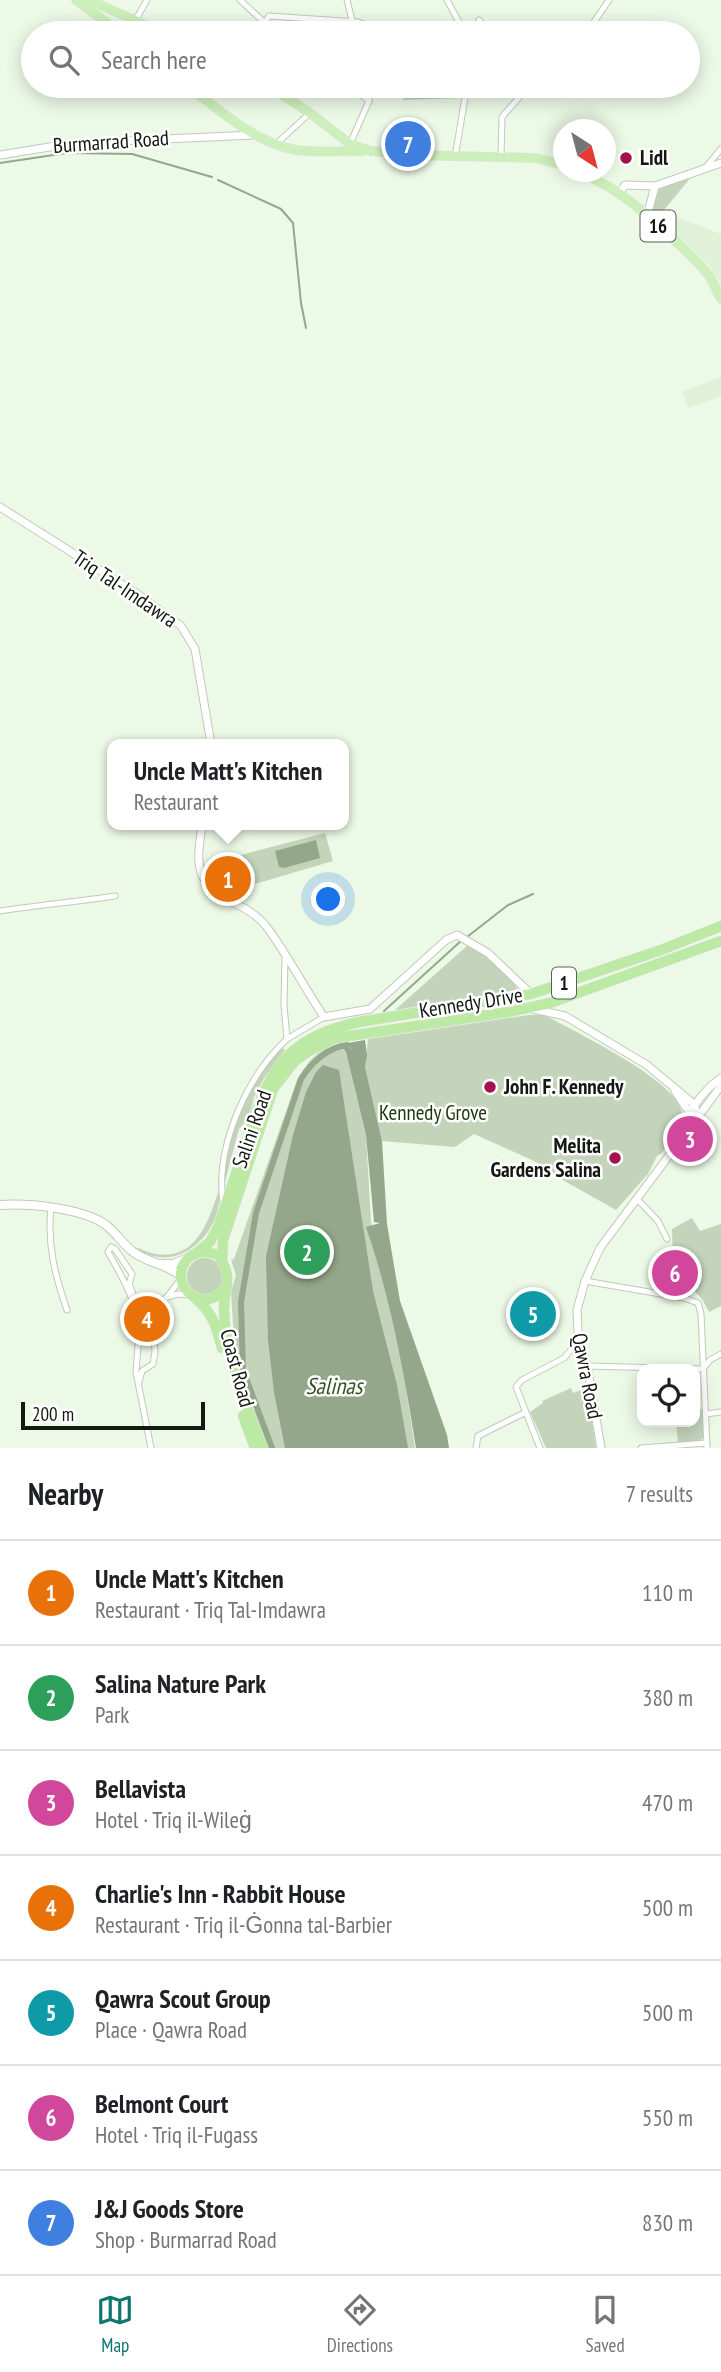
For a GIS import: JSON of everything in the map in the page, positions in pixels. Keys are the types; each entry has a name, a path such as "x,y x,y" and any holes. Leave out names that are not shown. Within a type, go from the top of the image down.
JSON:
{"highway":[{"name":"Kennedy Drive","path":"336,1032 531,994 661,950 721,926"},
{"name":"Kennedy Drive","path":"336,1032 529,1008 721,941"},
{"name":"Salini Road","path":"193,1255 210,1242 224,1210 265,1086 281,1062 298,1046 313,1036 336,1032"},
{"name":"Salini Road","path":"222,1262 223,1240 274,1089 295,1062 336,1032"},
{"path":"193,1255 210,1252 218,1255 222,1262"},
{"name":"1","path":"181,1278 182,1268 193,1255"},
{"name":"1","path":"222,1262 227,1269 227,1285"},
{"path":"181,1278 192,1296 211,1299 227,1285"},
{"name":"Coast Road","path":"227,1285 223,1303 226,1340 246,1405 263,1448"},
{"name":"Coast Road","path":"192,1296 207,1309 214,1322 234,1391 255,1448"}],"main road":[{"path":"76,0 105,21"},
{"path":"89,0 131,20"},
{"path":"203,98 255,135 296,150 536,158 553,162"},
{"path":"287,98 349,144 371,151"},
{"name":"16","path":"600,182 620,192 701,266 721,299"},
{"path":"0,1205 51,1208 87,1216 103,1223 132,1252 172,1269 181,1278"},
{"path":"160,1265 173,1264 193,1255"}],"street":[{"path":"131,20 147,0"},
{"path":"240,0 261,21"},
{"path":"347,0 352,21"},
{"path":"447,0 458,21"},
{"path":"595,21 609,0"},
{"path":"266,21 269,16 338,21"},
{"path":"365,98 369,101"},
{"path":"349,144 368,98"},
{"path":"455,157 465,98"},
{"path":"501,157 502,117 519,98"},
{"path":"275,144 310,113"},
{"path":"224,136 231,129 233,120"},
{"name":"Burmarrad Road","path":"0,155 74,143 255,135"},
{"path":"705,168 721,149"},
{"path":"620,192 625,185 655,186 721,163"},
{"path":"647,216 655,186"},
{"name":"Triq Tal-Imdawra","path":"0,507 139,595 181,626 195,649 210,739"},
{"path":"202,830 198,868 205,881 215,892 250,911 265,924 324,1017"},
{"path":"0,911 37,904 115,896"},
{"path":"224,1210 220,1175 233,1125 263,1066 287,1039 324,1017 370,1009 446,940 457,935 488,953 531,994"},
{"path":"285,957 284,1005 287,1039"},
{"path":"564,998 562,1011 565,1016"},
{"path":"529,1008 565,1016 661,1075 694,1111"},
{"path":"694,1111 712,1084 721,1078"},
{"path":"694,1111 718,1089"},
{"name":"Qawra Road","path":"601,1448 578,1331 577,1310 585,1281 600,1248 664,1160 694,1111"},
{"path":"637,1199 658,1221 667,1238"},
{"path":"51,1208 49,1224 55,1276 67,1310"},
{"path":"143,1336 137,1309 108,1252 111,1247 132,1275 128,1284 147,1330"},
{"path":"670,1262 683,1283 684,1298"},
{"path":"150,1448 136,1372 138,1346 162,1301 181,1278"},
{"path":"585,1281 684,1298 698,1303 701,1314 707,1446 641,1448"},
{"path":"167,1297 178,1294 192,1296"},
{"path":"139,1384 142,1371 153,1364 153,1322"},
{"path":"540,1448 516,1387 522,1380 564,1358 580,1340"},
{"path":"703,1369 710,1360 721,1354"},
{"path":"587,1366 703,1369"},
{"path":"706,1414 721,1412"},
{"path":"476,1448 478,1436 524,1413"}],"shaded area":[{"path":"662,211 721,234 721,284 709,265 658,217"},
{"path":"721,377 721,396 688,408 682,392"}],"green space":[{"path":"403,98 463,98 403,100"},
{"path":"692,176 659,216 652,212 659,189"},
{"path":"325,833 333,861 221,894 203,873 203,865"},
{"path":"468,945 496,963 518,990 395,1010"},
{"name":"Kennedy Grove","path":"543,1015 607,1048 649,1075 678,1103 682,1115 677,1130 662,1153 657,1156 648,1174 616,1210 534,1161 474,1134 455,1147 382,1141 365,1067 368,1039"},
{"name":"Salinas","path":"340,1044 346,1052 366,1135 371,1222 401,1356 415,1448 267,1448 235,1356 231,1292 236,1275 231,1260 234,1259 297,1080 314,1056"},
{"path":"281,1047 285,1050 264,1078 254,1097 248,1119 239,1129 224,1186 229,1149 241,1112 259,1077"},
{"path":"219,1190 213,1222 205,1236 193,1247 180,1254 165,1257 150,1255 135,1247 156,1254 182,1251 199,1236"},
{"path":"692,1218 700,1231 721,1224 721,1306 709,1312 702,1299 689,1285 691,1279 673,1260 672,1229"},
{"path":"205,1258 218,1263 223,1276 218,1289 205,1294 192,1289 187,1276 192,1263"},
{"path":"571,1388 573,1393 587,1388 596,1448 546,1448 530,1412 543,1403 542,1401"},
{"path":"702,1409 704,1437 700,1441 678,1443 676,1427 700,1427"}],"water":[{"path":"316,840 320,858 279,867 275,851"},
{"path":"365,1040 365,1067 382,1141 387,1224 400,1301 447,1435 449,1448 416,1448 390,1309 366,1227 380,1223 374,1222 366,1135 346,1052 340,1044 347,1043 352,1051 348,1043"},
{"name":"Salinas","path":"323,1065 339,1070 373,1291 397,1385 408,1448 285,1448 274,1392 268,1340 266,1256 293,1135 306,1092 316,1072"}],"waterway":[{"path":"0,163 67,153 132,154 212,177"},
{"path":"218,180 281,209 293,223 306,328"},
{"path":"467,937 508,905 533,894"},
{"path":"384,1011 462,940"},
{"path":"272,1448 243,1370 241,1302 256,1213 301,1079 321,1057 333,1049 347,1045"}],"place":[{"name":"J&J Goods Store","path":"408,144"},
{"name":"Lidl","path":"626,158"},
{"name":"Uncle Matt's Kitchen","path":"228,879"},
{"name":"John F. Kennedy","path":"490,1087"},
{"name":"Bellavista","path":"690,1139"},
{"name":"Melita Gardens Salina","path":"615,1158"},
{"name":"Salina Nature Park","path":"307,1252"},
{"name":"Belmont Court","path":"675,1273"},
{"name":"Qawra Scout Group","path":"533,1314"},
{"name":"Charlie's Inn - Rabbit House","path":"147,1319"}]}
